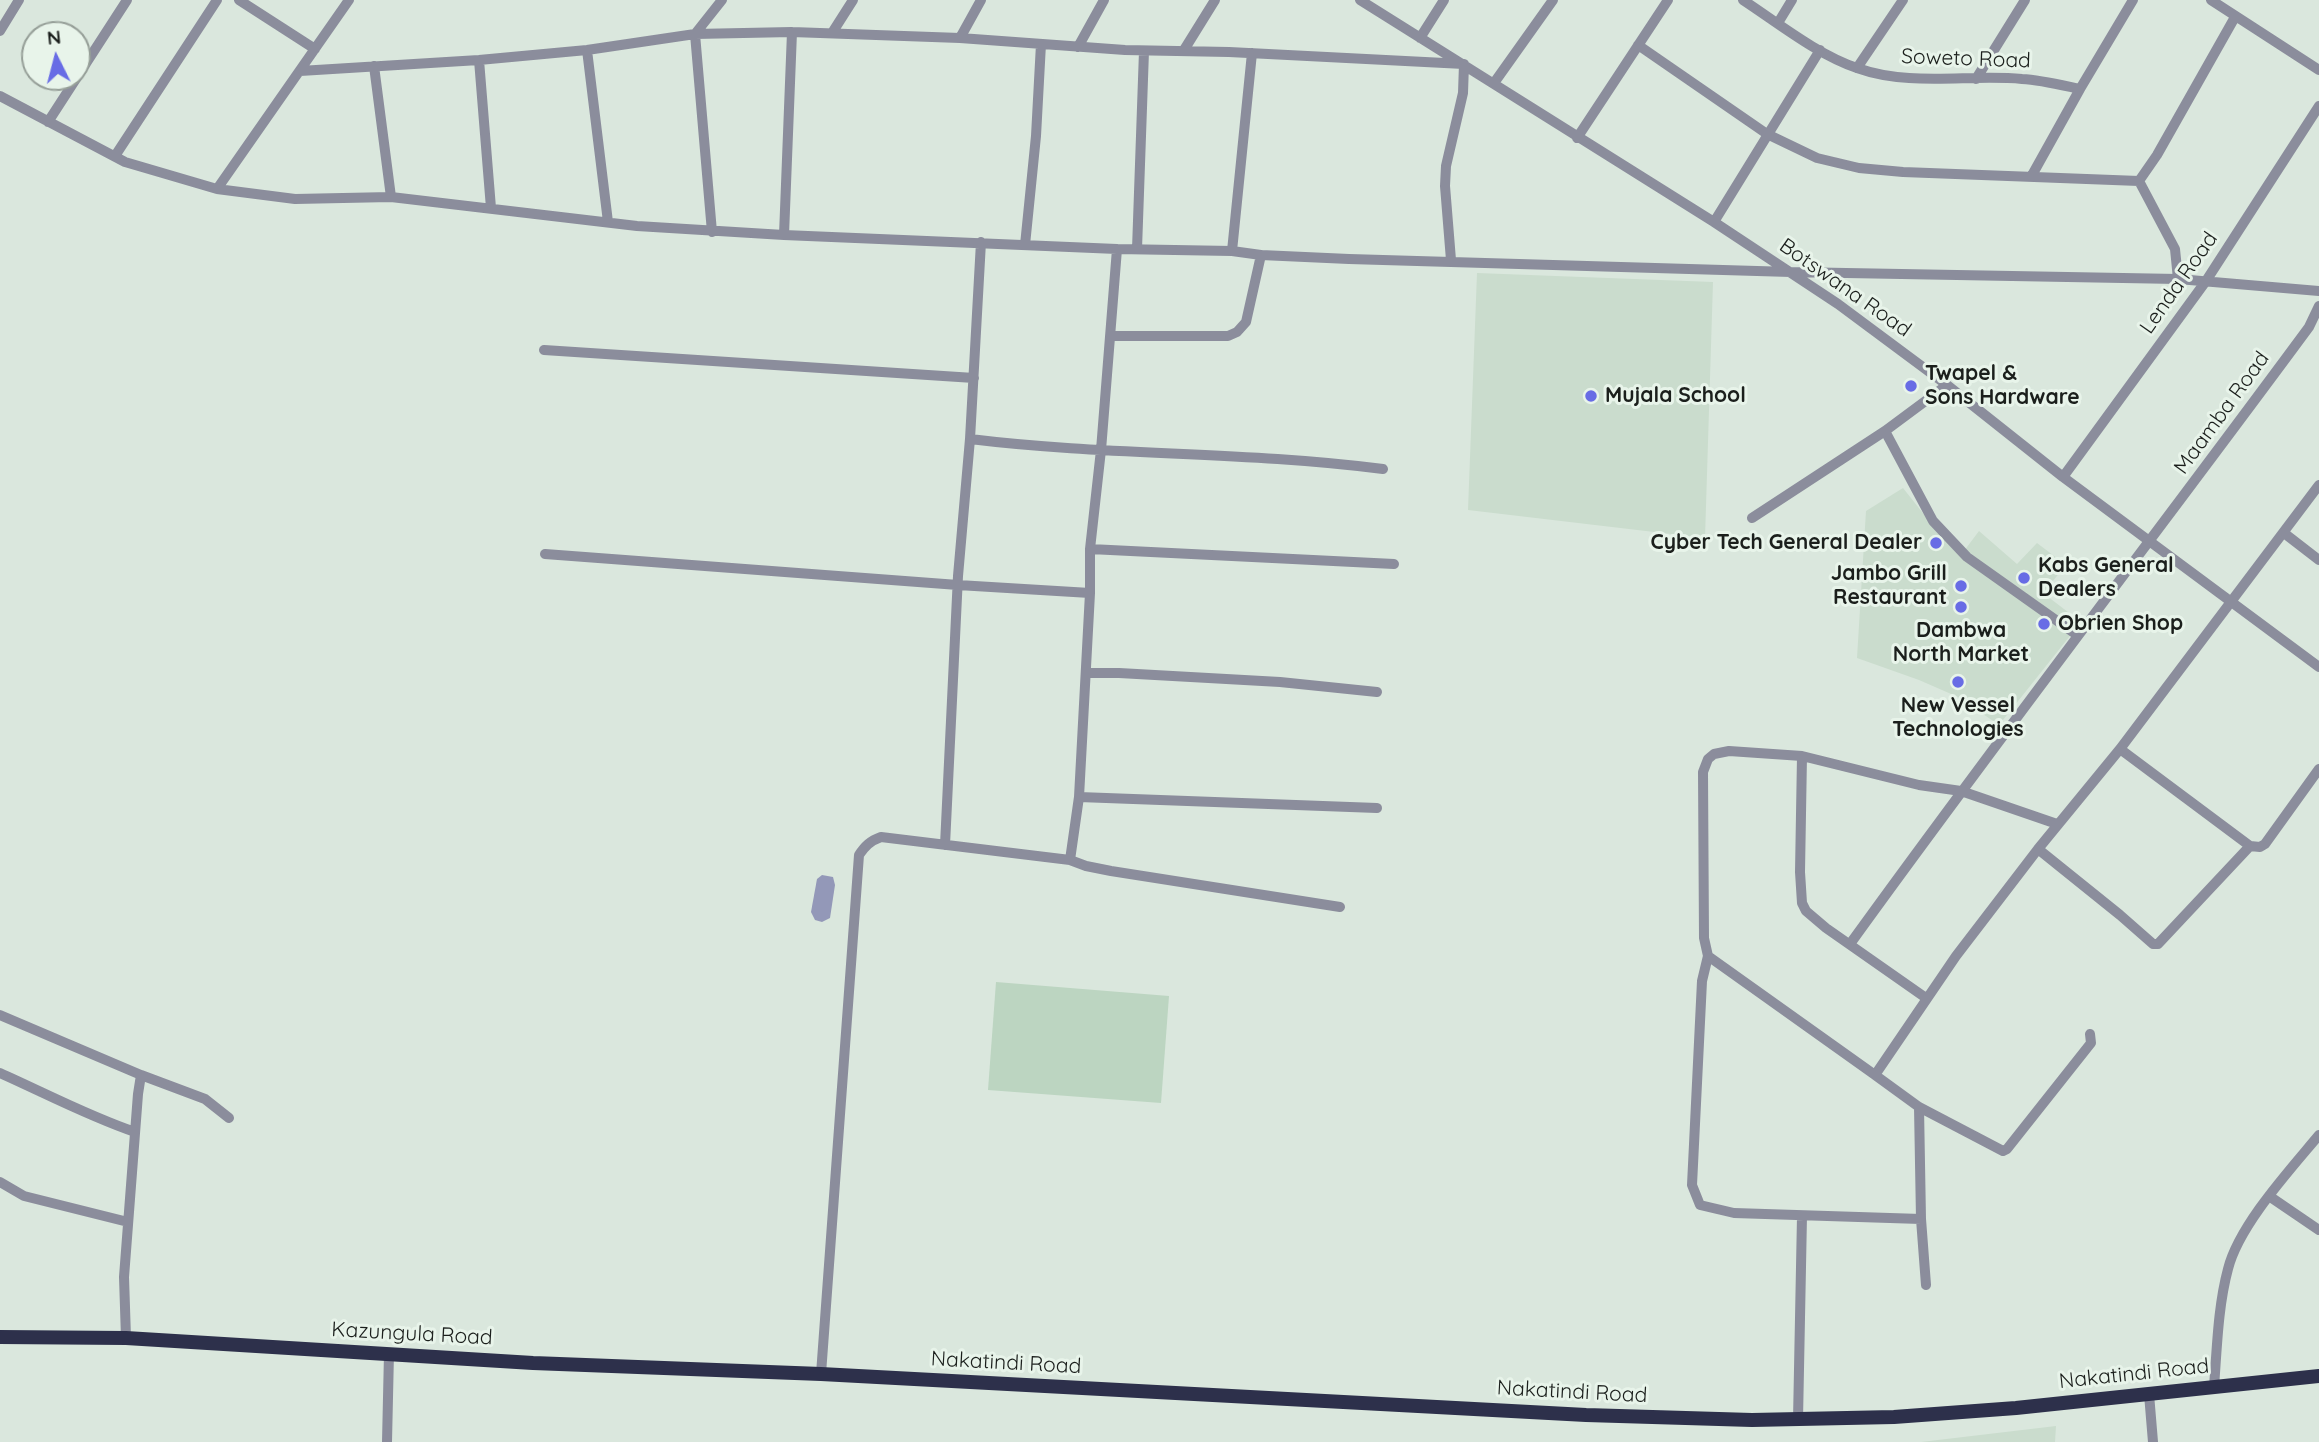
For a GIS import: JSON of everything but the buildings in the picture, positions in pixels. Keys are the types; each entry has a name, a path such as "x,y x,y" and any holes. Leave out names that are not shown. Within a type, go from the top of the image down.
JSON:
{"highway":[{"name":"Kazungula Road","path":"0,1337 126,1338 533,1363 821,1374"},
{"name":"Nakatindi Road","path":"821,1374 1586,1415 1798,1420 1894,1418 2149,1395 2319,1376"}],"street":[{"path":"0,31 19,0"},
{"path":"48,122 127,0"},
{"path":"114,156 217,0"},
{"path":"239,0 315,49"},
{"path":"217,189 349,0"},
{"path":"712,232 695,34 722,0"},
{"path":"832,33 853,0"},
{"path":"960,38 981,0"},
{"path":"1078,47 1104,0"},
{"path":"1184,50 1215,0"},
{"name":"Botswana Road","path":"1360,0 1791,272 1947,385 2063,477 2319,667"},
{"path":"1420,38 1444,0"},
{"path":"1494,83 1553,0"},
{"path":"1577,138 1668,0"},
{"name":"Soweto Road","path":"1743,0 1820,50 1857,68 1892,76 2022,79 2080,89"},
{"path":"1778,23 1792,0"},
{"path":"1857,68 1903,0"},
{"path":"1976,79 2025,0"},
{"path":"2031,177 2133,0"},
{"path":"2211,0 2319,70"},
{"path":"2139,181 2157,155 2235,17"},
{"path":"300,71 587,50 695,34 792,32 960,38 1143,51 1184,50 1464,64 1463,93 1446,166 1451,260"},
{"path":"783,235 792,32"},
{"path":"1025,244 1036,136 1041,44"},
{"path":"1637,45 1767,134 1817,158 1859,168 2139,181"},
{"path":"587,50 608,222"},
{"path":"1714,222 1820,50"},
{"path":"1137,249 1143,51"},
{"path":"1232,251 1252,54"},
{"path":"479,60 491,208"},
{"path":"374,66 391,197"},
{"path":"0,96 125,162 217,189 295,200 391,197 712,232 1117,249 1232,251 1261,255 1791,272 2179,279 2319,291"},
{"name":"Lenda Road","path":"2063,477 2206,281 2319,106"},
{"path":"2139,181 2175,249 2179,279"},
{"path":"945,845 958,585 970,439 981,242"},
{"path":"1070,860 1079,797 1090,549 1117,249"},
{"path":"1110,336 1228,336 1237,332 1245,322 1261,255"},
{"name":"Maamba Road","path":"1850,944 2077,635 2309,327 2319,306"},
{"path":"2309,327 2319,334"},
{"path":"544,350 974,378"},
{"path":"1752,518 1885,431 1947,385"},
{"path":"1885,431 1933,521 1967,557 2077,635"},
{"path":"970,439 1101,450 1325,462 1383,469"},
{"path":"1875,1075 1926,998 2038,849 2120,749 2319,485"},
{"path":"2284,533 2319,560"},
{"path":"1090,549 1394,564"},
{"path":"545,554 1090,593"},
{"path":"1086,673 1280,682 1377,692"},
{"path":"2120,749 2250,846 2260,847 2264,844 2319,769"},
{"path":"1921,1219 1734,1213 1700,1205 1692,1185 1702,981 1708,956 1704,938 1703,772 1708,759 1714,754 1729,751 1802,756 1908,783 1961,791 2057,824"},
{"path":"1802,756 1801,904 1826,928 1926,998"},
{"path":"1079,797 1377,808"},
{"path":"821,1374 859,855 872,841 881,837 1070,860 1111,871 1340,907"},
{"path":"2038,849 2156,944 2160,943 2250,846"},
{"path":"1708,956 1919,1107 2003,1151 2091,1043 2090,1034"},
{"path":"0,1015 205,1099 229,1118"},
{"path":"0,1073 100,1120 135,1132"},
{"path":"126,1338 124,1277 141,1075"},
{"path":"1919,1107 1921,1219 1926,1285"},
{"path":"2214,1387 2228,1268 2239,1242 2269,1196 2319,1136"},
{"path":"0,1182 24,1196 128,1222"},
{"path":"2269,1196 2319,1230"},
{"path":"1798,1420 1802,1216"},
{"path":"387,1442 389,1353"},
{"path":"2149,1395 2153,1442"}],"shaded area":[{"name":"Mujala School","path":"1477,273 1713,282 1705,538 1468,510"},
{"name":"Dambwa North Market","path":"1903,488 1961,555 1979,531 2017,564 2037,543 2066,565 2043,593 2081,622 1999,725 1958,697 1857,658 1866,511"},
{"path":"996,982 1169,996 1161,1103 988,1090"},
{"path":"2056,1426 2055,1442 1921,1442"}],"water":[{"path":"822,875 833,877 835,885 830,918 822,922 815,920 811,912 817,879"}],"place":[{"name":"Twapel & Sons Hardware","path":"1911,386"},
{"name":"Mujala School","path":"1591,396"},
{"name":"Cyber Tech General Dealer","path":"1936,543"},
{"name":"Kabs General Dealers","path":"2024,578"},
{"name":"Jambo Grill Restaurant","path":"1961,586"},
{"name":"Dambwa North Market","path":"1961,607"},
{"name":"Obrien Shop","path":"2044,624"},
{"name":"New Vessel Technologies","path":"1958,682"}]}
